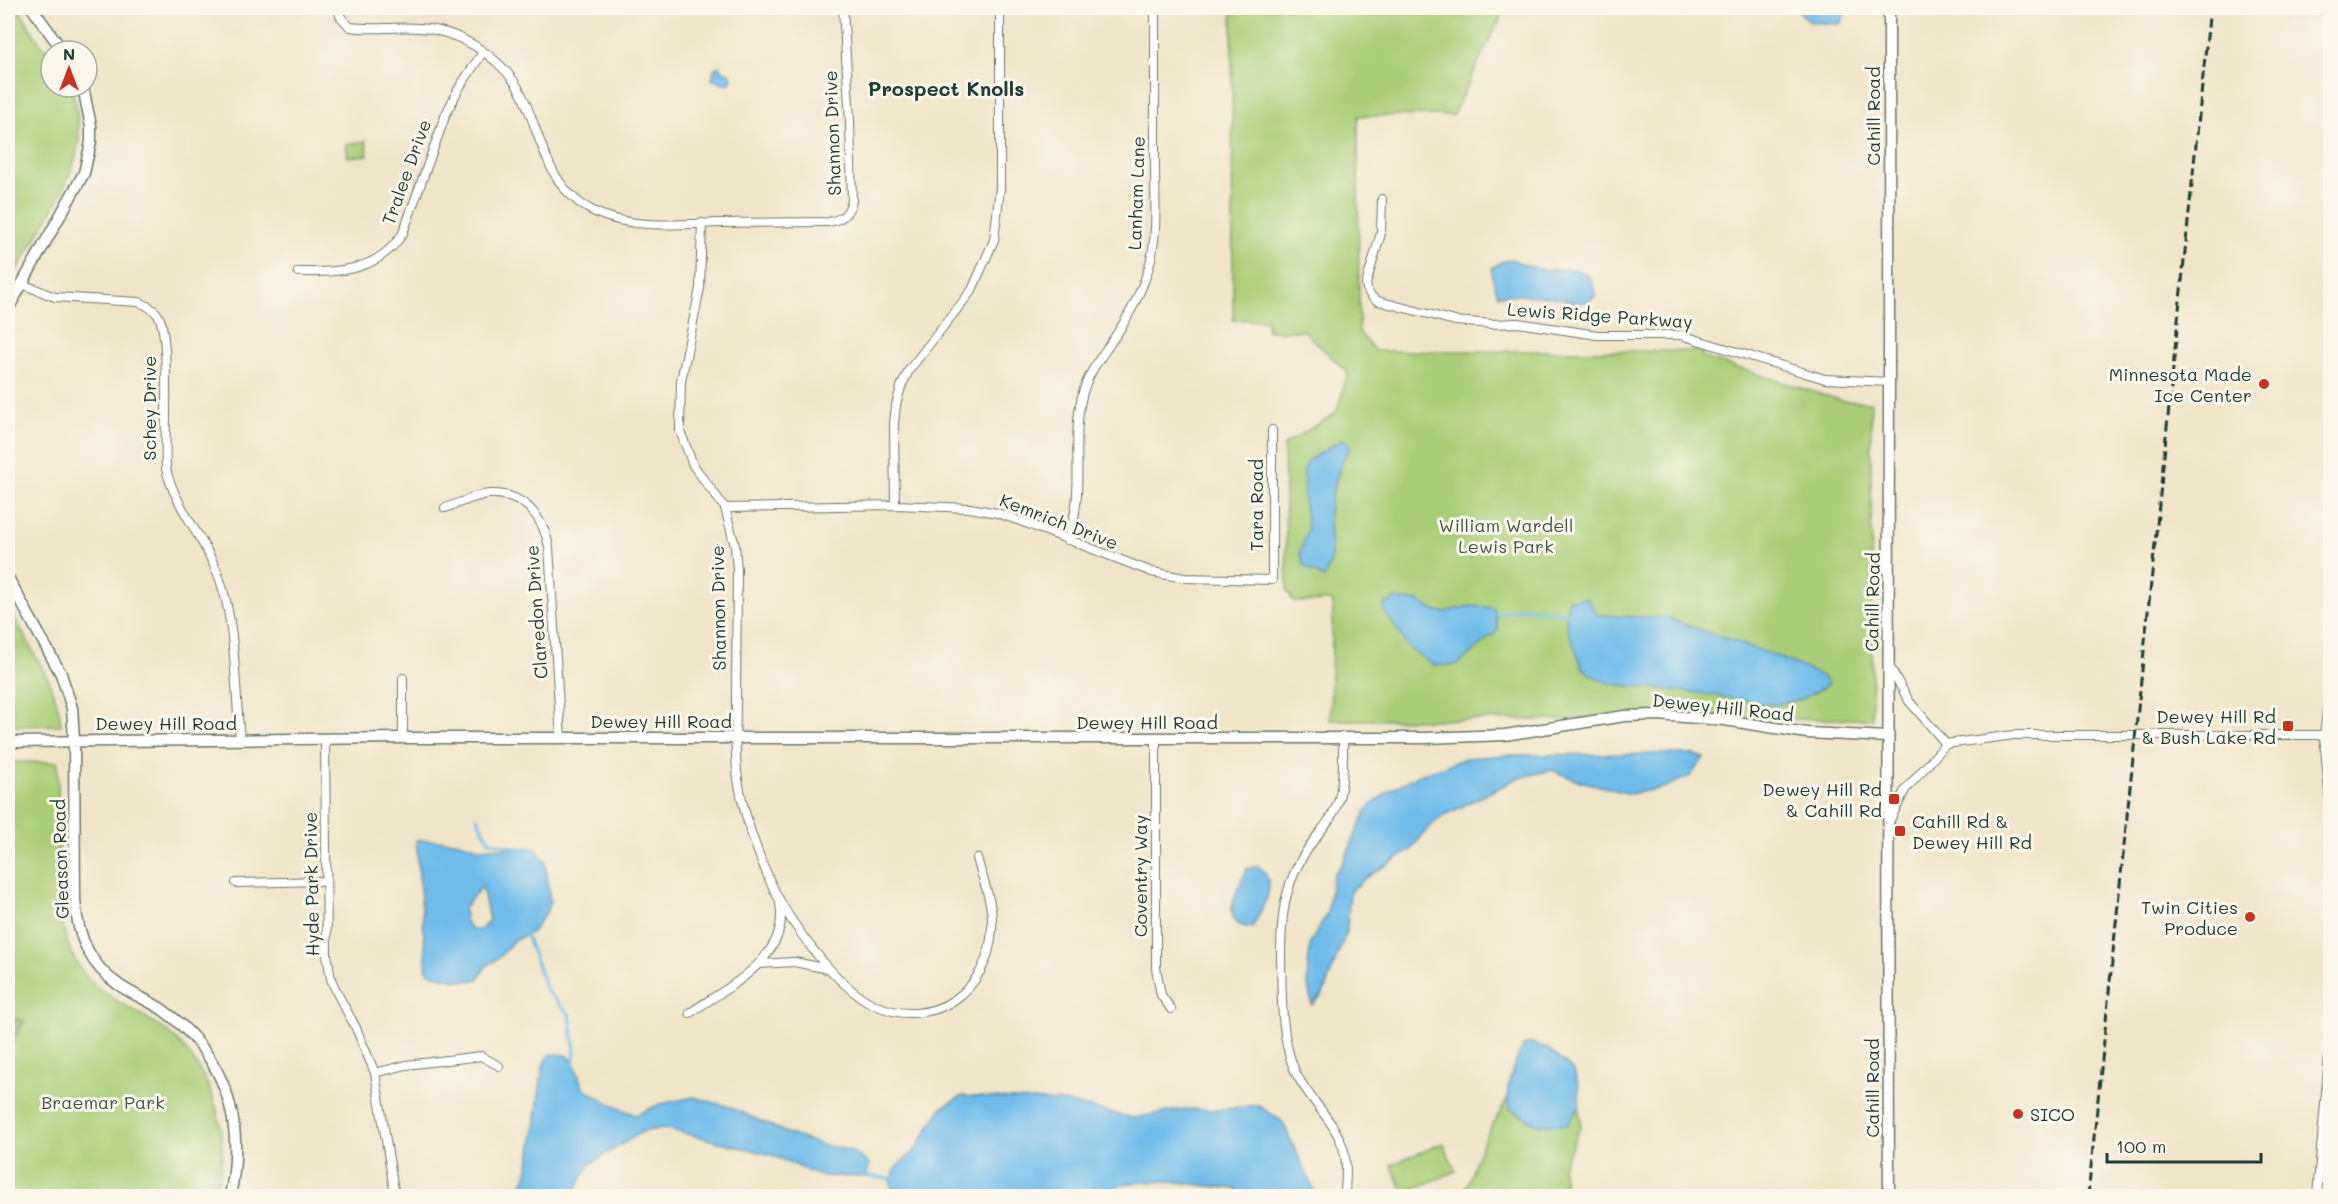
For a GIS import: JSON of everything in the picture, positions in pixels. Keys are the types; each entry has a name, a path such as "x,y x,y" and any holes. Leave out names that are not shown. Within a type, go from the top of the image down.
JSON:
{"street":[{"path":"32,8 54,39"},
{"path":"338,8 340,16 350,27 370,30 414,27 436,30 457,37 483,52 510,76 522,95 551,169 561,185 574,199 590,210 607,218 626,221 702,224"},
{"name":"Shannon Drive","path":"843,8 850,121 852,201 850,209 845,216 829,222 702,224 700,288 681,381 680,431 693,465 725,508 735,546 738,779 755,844 778,898 802,934 830,969 856,994 891,1011 928,1012 962,997 975,983 984,967 993,928 990,906 977,858"},
{"path":"895,505 894,424 901,387 909,370 972,290 994,240 1000,188 1000,8"},
{"name":"Lanham Lane","path":"1067,540 1073,527 1078,498 1079,407 1083,391 1098,359 1128,316 1141,291 1149,266 1155,210 1155,8"},
{"name":"Cahill Road","path":"1889,8 1890,382 1887,663 1889,1197"},
{"name":"Tralee Drive","path":"298,273 337,271 362,266 382,256 395,246 403,233 446,114 459,88 483,52"},
{"path":"8,309 84,173 91,126 85,99"},
{"name":"Lewis Ridge Parkway","path":"1382,199 1381,233 1366,284 1371,297 1378,301 1455,321 1492,324 1518,323 1597,335 1681,335 1825,379 1890,382"},
{"name":"Schey Drive","path":"22,284 55,297 139,302 150,307 158,315 165,338 166,469 170,484 211,561 225,597 240,739"},
{"name":"Tara Road","path":"1272,430 1272,580"},
{"name":"Claredon Drive","path":"445,508 487,494 502,495 517,499 540,518 549,547 561,738"},
{"name":"Kemrich Drive","path":"725,508 895,505 970,508 997,513 1152,573 1195,579 1272,580"},
{"name":"Gleason Road","path":"8,578 61,674 72,708 75,900 79,931 90,957 103,972 120,986 161,1009 183,1025 214,1064 225,1087 236,1137 236,1162 230,1197"},
{"path":"1887,663 1909,701 1946,744"},
{"path":"403,678 403,738"},
{"path":"2331,687 2324,735 2331,803"},
{"name":"Dewey Hill Road","path":"8,742 325,738 1342,738 1505,735 1612,718 1657,715 1725,720 1808,733 1888,737"},
{"path":"1887,826 1905,790 1946,744 2014,735 2324,735"},
{"name":"Hyde Park Drive","path":"325,738 327,955 331,979 366,1049 375,1073 395,1197"},
{"name":"Coventry Way","path":"1156,738 1156,968 1161,995 1171,1009"},
{"path":"1342,738 1342,784 1338,802 1330,820 1299,862 1289,884 1283,908 1281,959 1284,1031 1288,1052 1295,1072 1337,1134 1344,1152 1345,1197"},
{"path":"236,883 326,881"},
{"path":"690,1013 759,964 769,954 780,927 781,912 778,898"},
{"path":"759,964 794,962 830,969"},
{"path":"2317,1197 2331,1045"},
{"path":"375,1073 406,1065 481,1056 499,1066"}],"green space":[{"name":"Braemar Park","path":"8,8 18,8 39,41 39,99 74,99 79,140 75,160 61,196 10,281 10,609 49,681 59,710 61,725 11,726 10,762 58,762 60,906 64,933 69,947 83,972 102,991 159,1026 186,1050 206,1081 213,1098 221,1134 222,1152 215,1196 8,1196"},
{"name":"William Wardell Lewis Park","path":"1232,8 1505,8 1453,115 1358,116 1359,332 1375,351 1702,351 1702,357 1843,401 1871,402 1872,719 1330,720 1333,601 1294,602 1287,591 1284,445 1336,413 1348,373 1304,331 1267,331 1267,320 1233,320"},
{"path":"366,141 368,155 348,157 346,144"},
{"path":"8,1017 24,1021 8,1051"},
{"path":"1507,1099 1509,1108 1567,1125 1579,1107 1581,1126 1562,1167 1565,1183 1552,1196 1463,1196 1482,1144"},
{"path":"1443,1143 1456,1171 1404,1193 1391,1165"}],"water":[{"path":"1796,8 1843,8 1844,17 1840,24 1810,22"},
{"path":"719,66 723,71 731,74 732,79 729,84 712,79 714,69"},
{"path":"1512,259 1539,269 1567,269 1582,272 1593,284 1596,296 1585,302 1574,302 1551,297 1498,295 1492,277 1492,268"},
{"path":"1343,439 1351,446 1340,469 1332,496 1329,513 1331,552 1324,578 1305,567 1300,553 1308,529 1304,504 1304,471 1307,461"},
{"path":"1587,598 1597,615 1667,618 1779,657 1822,676 1829,684 1803,699 1773,705 1699,693 1611,684 1592,676 1582,667 1566,624 1568,599"},
{"path":"1393,599 1419,601 1432,610 1445,612 1470,606 1494,608 1498,630 1457,665 1433,665 1409,648 1383,609 1385,603 1392,602"},
{"path":"1691,754 1704,758 1690,776 1663,788 1631,794 1576,780 1552,770 1518,778 1445,815 1428,828 1411,850 1366,878 1350,892 1347,930 1323,994 1312,1005 1307,981 1310,943 1327,914 1333,875 1344,861 1367,809 1390,790 1417,776 1466,758 1508,755"},
{"path":"416,840 456,841 478,848 535,848 545,861 550,901 547,911 532,932 513,941 498,959 486,966 478,979 458,980 427,972","holes":["482,886 489,920 481,930 471,930 465,920 464,908"]},
{"path":"1258,866 1265,872 1269,887 1264,904 1252,928 1234,920 1232,905 1247,869"},
{"path":"1532,1043 1546,1048 1574,1071 1579,1088 1579,1107 1567,1125 1537,1124 1509,1108 1509,1083 1514,1067 1524,1045"},
{"path":"567,1055 574,1063 583,1088 614,1106 636,1115 660,1104 694,1097 730,1107 789,1134 822,1145 852,1151 870,1165 865,1177 820,1176 772,1155 663,1128 642,1132 590,1164 572,1196 499,1196 519,1189 525,1180 543,1066 548,1056"},
{"path":"962,1096 1065,1102 1133,1118 1184,1109 1218,1110 1257,1105 1282,1121 1317,1196 1243,1196 1235,1189 1169,1181 1128,1183 1090,1196 916,1196 895,1192 890,1184 896,1168 915,1150 942,1107"}],"waterway":[{"path":"1496,614 1523,608 1567,613"},
{"path":"477,817 489,841 518,848 517,852"},
{"path":"524,934 547,991 570,1015 575,1051 573,1065"},
{"path":"861,1176 896,1179"}],"railway":[{"path":"2088,1196 2210,8"}],"place":[{"name":"Minnesota Made Ice Center","path":"2264,384"},
{"name":"Dewey Hill Rd & Bush Lake Rd","path":"2288,726"},
{"name":"Dewey Hill Rd & Cahill Rd","path":"1894,799"},
{"name":"Cahill Rd & Dewey Hill Rd","path":"1900,831"},
{"name":"Twin Cities Produce","path":"2250,917"},
{"name":"SICO","path":"2018,1114"}],"district":[{"name":"Prospect Knolls","path":"946,88"}]}
